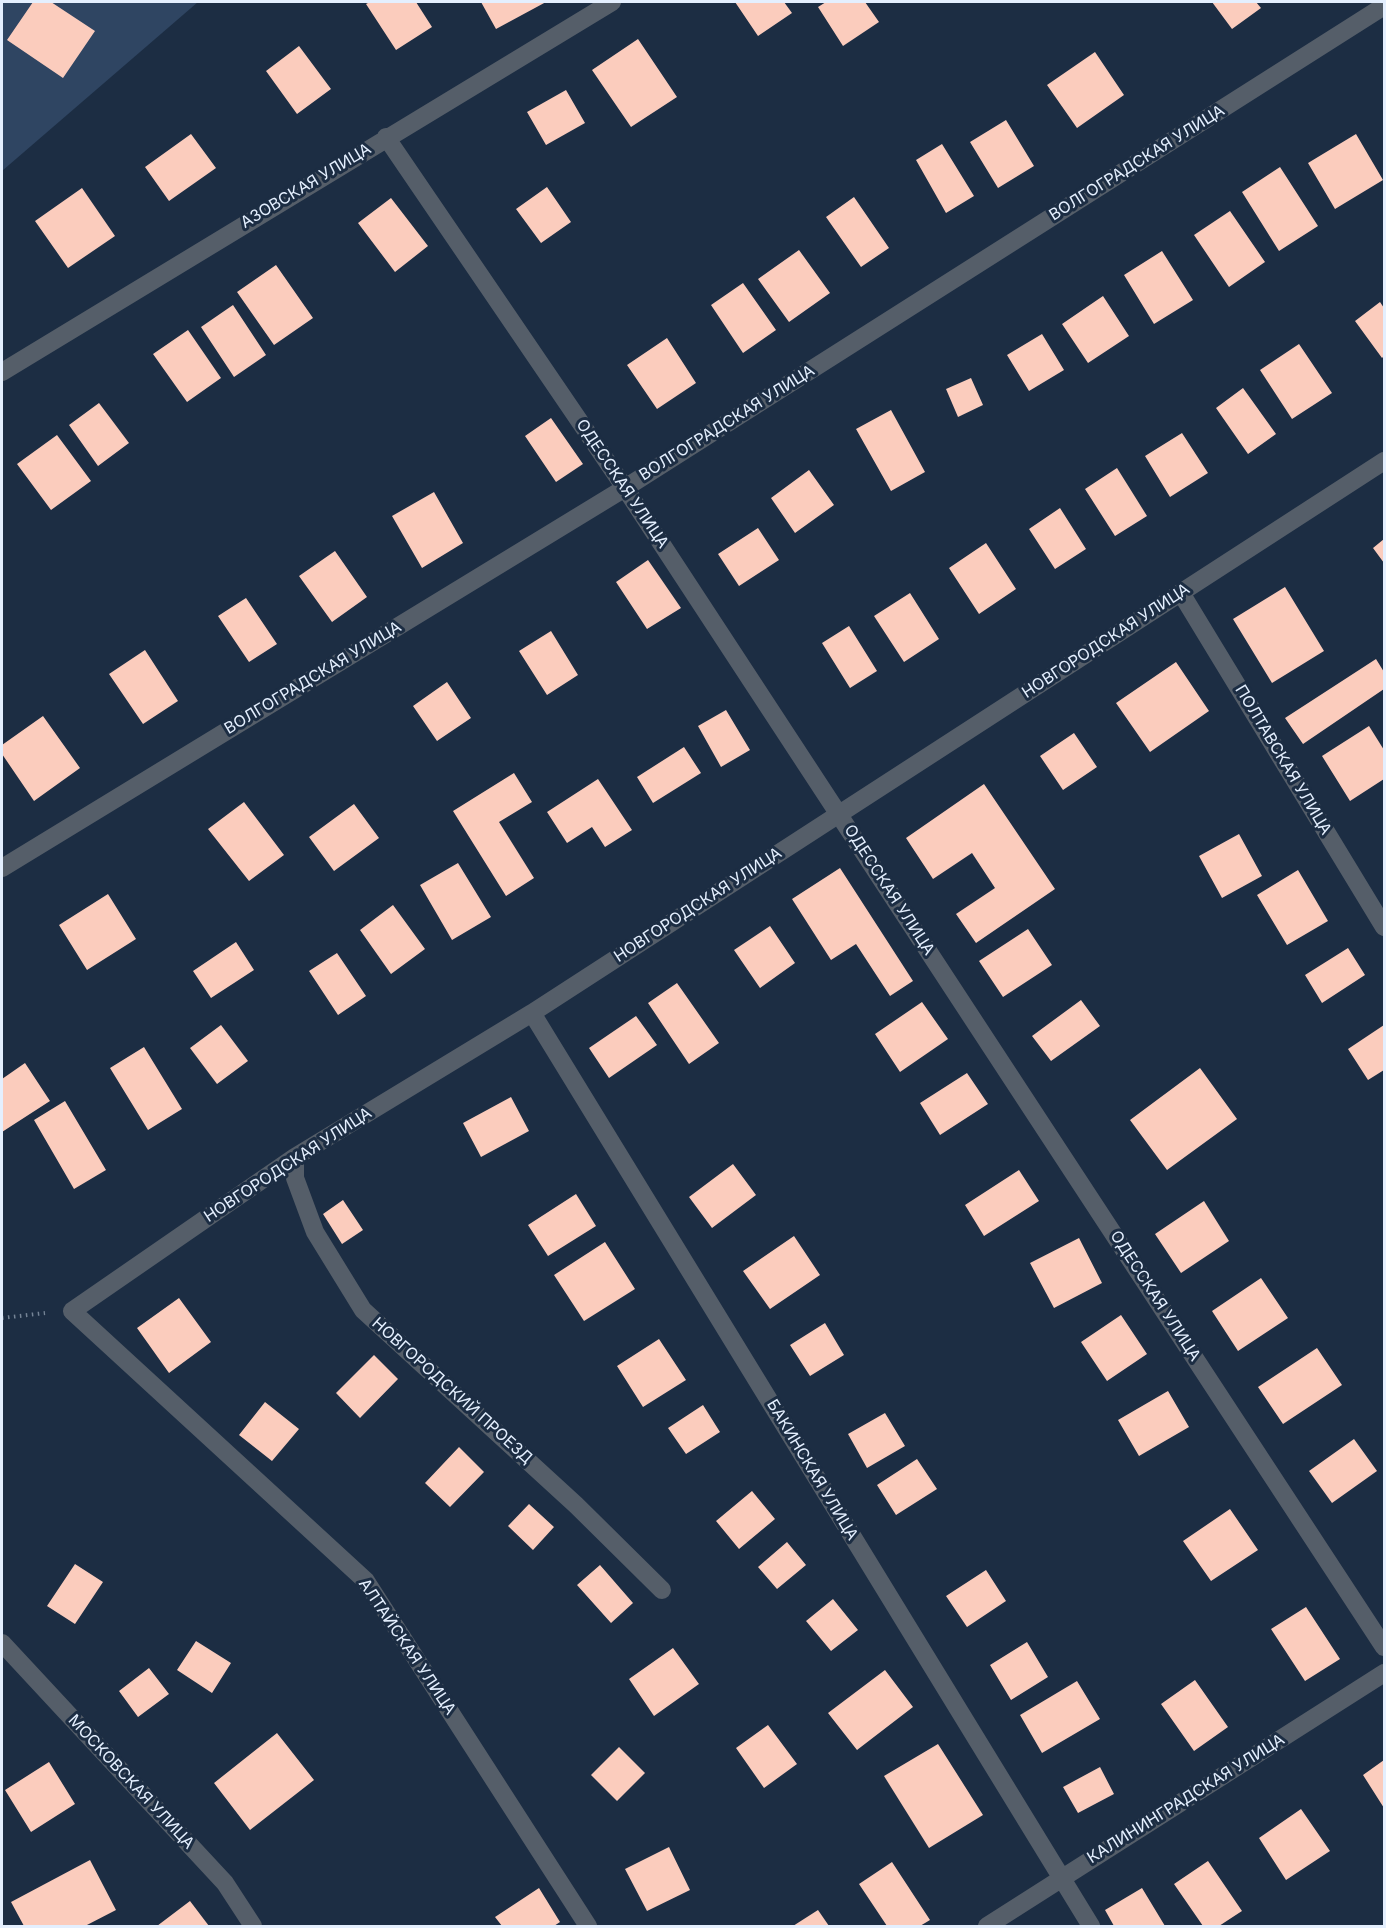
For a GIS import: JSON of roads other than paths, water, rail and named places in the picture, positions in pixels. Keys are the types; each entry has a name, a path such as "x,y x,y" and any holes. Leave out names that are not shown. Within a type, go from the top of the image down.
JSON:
{"street":[{"name":"АЗОВСКАЯ УЛИЦА","path":"2,372 612,2"},
{"name":"ВОЛГОГРАДСКАЯ УЛИЦА","path":"2,868 625,488 1384,6"},
{"name":"ОДЕССКАЯ УЛИЦА","path":"386,137 625,488 1384,1647"},
{"name":"НОВГОРОДСКАЯ УЛИЦА","path":"72,1311 295,1157 532,1013 1384,461"},
{"name":"ПОЛТАВСКАЯ УЛИЦА","path":"1182,593 1384,927"},
{"name":"БАКИНСКАЯ УЛИЦА","path":"532,1013 1091,1926"},
{"name":"НОВГОРОДСКИЙ ПРОЕЗД","path":"295,1157 295,1178 315,1232 363,1310 576,1504 662,1590"},
{"name":"АЛТАЙСКАЯ УЛИЦА","path":"72,1311 366,1581 588,1926"},
{"name":"МОСКОВСКАЯ УЛИЦА","path":"2,1643 225,1883 253,1926"},
{"name":"КАЛИНИНГРАДСКАЯ УЛИЦА","path":"987,1926 1384,1673"}]}
